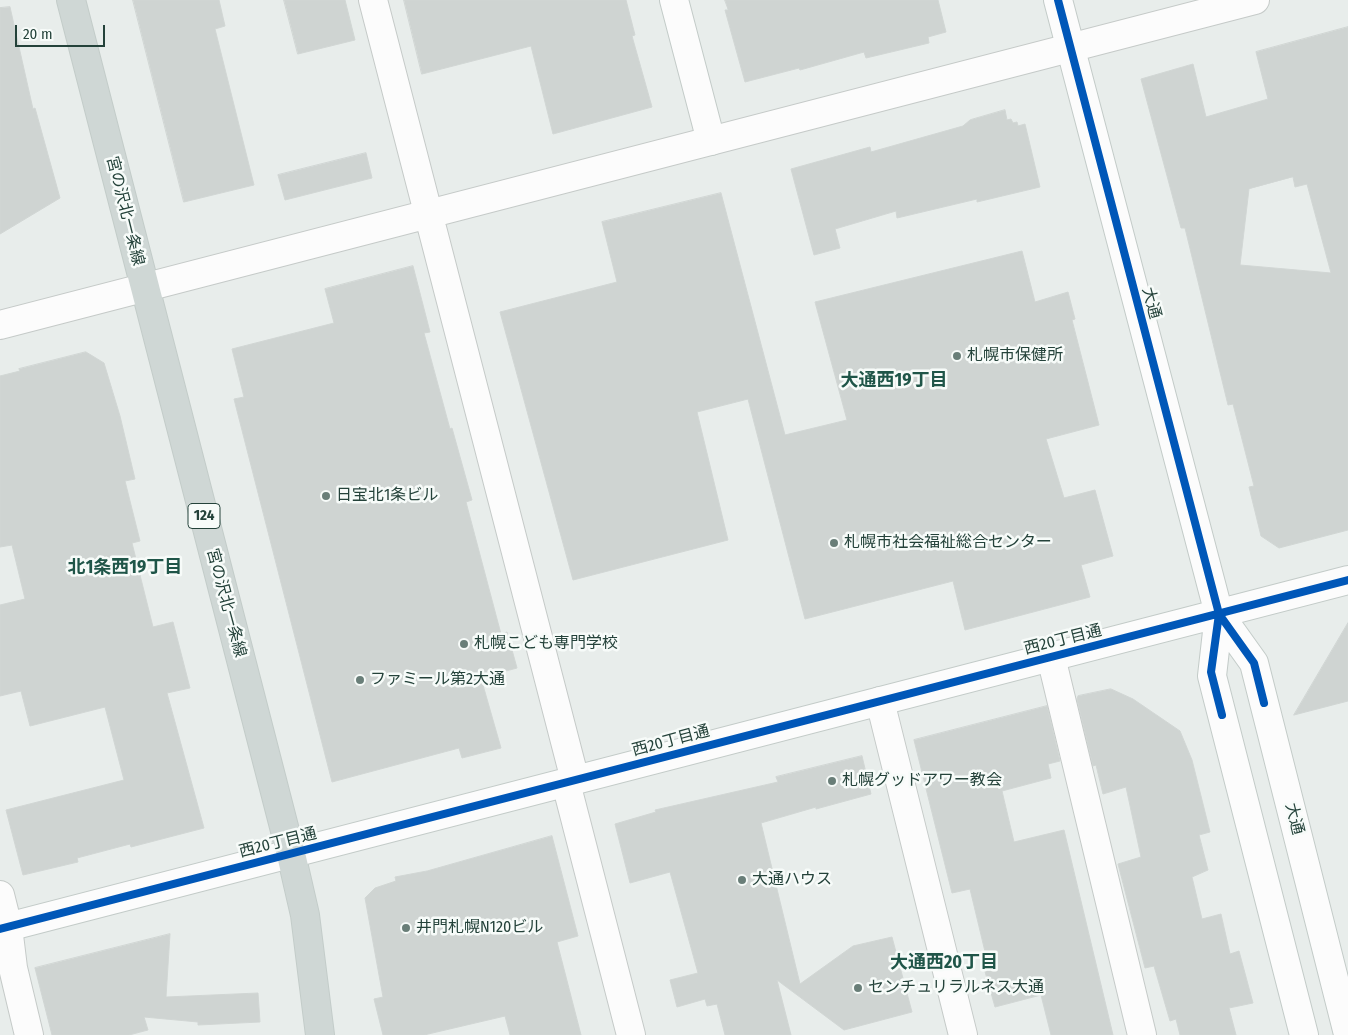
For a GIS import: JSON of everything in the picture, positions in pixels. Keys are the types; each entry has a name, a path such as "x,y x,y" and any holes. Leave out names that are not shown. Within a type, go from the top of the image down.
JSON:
{"main road":[{"name":"宮の沢北一条線","path":"71,0 306,915 320,1035"}],"street":[{"path":"373,0 570,782 631,1035"},
{"path":"674,0 711,141"},
{"name":"大通","path":"1058,0 1219,614 1255,665 1348,1034"},
{"path":"0,325 1255,0"},
{"name":"西20丁目通","path":"4,928 1348,580"},
{"name":"大通","path":"1219,614 1211,672 1304,1035"},
{"path":"1051,657 1142,1035"},
{"path":"880,702 963,1035"},
{"path":"0,895 4,928 29,1035"}],"building":[{"path":"133,0 219,0 225,26 215,29 254,185 184,202"},
{"path":"284,0 345,0 355,40 298,54"},
{"path":"404,0 626,0 635,35 632,36 652,107 553,134 531,46 422,74"},
{"path":"725,0 938,0 946,32 928,37 929,43 866,58 864,52 800,70 799,68 745,82 725,10 728,10"},
{"path":"10,7 33,109 35,108 60,198 0,234 0,8"},
{"path":"1348,27 1348,530 1279,548 1261,536 1249,487 1254,486 1233,404 1228,405 1185,228 1181,228 1141,79 1193,64 1206,117 1268,99 1256,52","holes":["1293,177 1295,187 1307,184 1331,273 1240,265 1249,189"]},
{"path":"1005,110 1007,120 1011,119 1013,123 1017,122 1018,126 1025,124 1040,187 977,202 977,199 897,218 896,211 835,229 840,248 814,255 791,169 870,147 871,152 963,126 970,120"},
{"path":"366,153 372,178 285,200 278,175"},
{"path":"721,193 785,435 847,420 815,302 1022,251 1035,302 1068,292 1075,319 1072,320 1099,425 1046,439 1064,498 1095,490 1113,556 1081,565 1090,597 965,630 953,581 805,619 748,399 697,412 728,540 573,580 500,312 617,282 602,222"},
{"path":"413,266 430,332 424,333 450,429 452,428 472,500 466,502 501,634 507,632 517,668 481,678 501,748 462,758 459,748 332,782 234,399 244,397 232,349 334,323 325,289"},
{"path":"86,352 104,363 120,416 135,479 125,481 140,541 132,543 153,627 173,622 190,688 167,693 204,828 131,847 130,844 77,858 78,862 23,875 6,810 124,780 105,707 30,726 21,691 0,696 0,605 25,599 12,545 0,547 0,376 20,371 19,369"},
{"path":"1348,623 1348,701 1294,715"},
{"path":"1111,689 1133,699 1180,731 1192,760 1210,832 1199,835 1208,870 1192,877 1202,919 1221,914 1230,954 1239,951 1253,1003 1229,1008 1236,1035 1180,1035 1176,1019 1170,1021 1154,966 1145,968 1118,864 1141,857 1126,787 1103,794 1096,765 1093,766 1077,699 1078,696"},
{"path":"1047,706 1060,761 1048,764 1051,778 1002,791 1014,842 1064,830 1113,1035 1051,1035 1041,995 995,1007 982,961 987,960 970,889 952,893 914,740"},
{"path":"862,756 871,794 761,823 800,984 853,946 892,937 912,1012 844,1030 777,980 791,1035 725,1035 717,1004 707,1006 705,999 677,1007 670,980 698,973 670,872 630,883 615,824 656,812 655,810 778,782 776,777"},
{"path":"552,836 578,936 557,942 581,1035 510,1035 505,1016 424,1035 383,1035 374,999 383,997 365,898 375,888 396,881 395,877 427,871"},
{"path":"170,934 166,997 258,993 260,1022 198,1025 198,1022 144,1017 148,1030 129,1035 52,1035 35,968"}],"cycle path":[{"path":"1058,0 1219,614 1254,663 1264,703"},
{"path":"0,929 1348,580"},
{"path":"1219,614 1211,672 1222,715"}],"place":[{"name":"札幌市保健所","path":"957,356"},
{"name":"日宝北1条ビル","path":"326,496"},
{"name":"札幌市社会福祉総合センター","path":"834,543"},
{"name":"札幌こども専門学校","path":"464,644"},
{"name":"ファミール第2大通","path":"360,680"},
{"name":"札幌グッドアワー教会","path":"832,781"},
{"name":"大通ハウス","path":"742,880"},
{"name":"井門札幌N120ビル","path":"406,928"},
{"name":"センチュリラルネス大通","path":"858,988"}],"district":[{"name":"大通西19丁目","path":"894,381"},
{"name":"北1条西19丁目","path":"125,568"},
{"name":"大通西20丁目","path":"944,963"}]}
